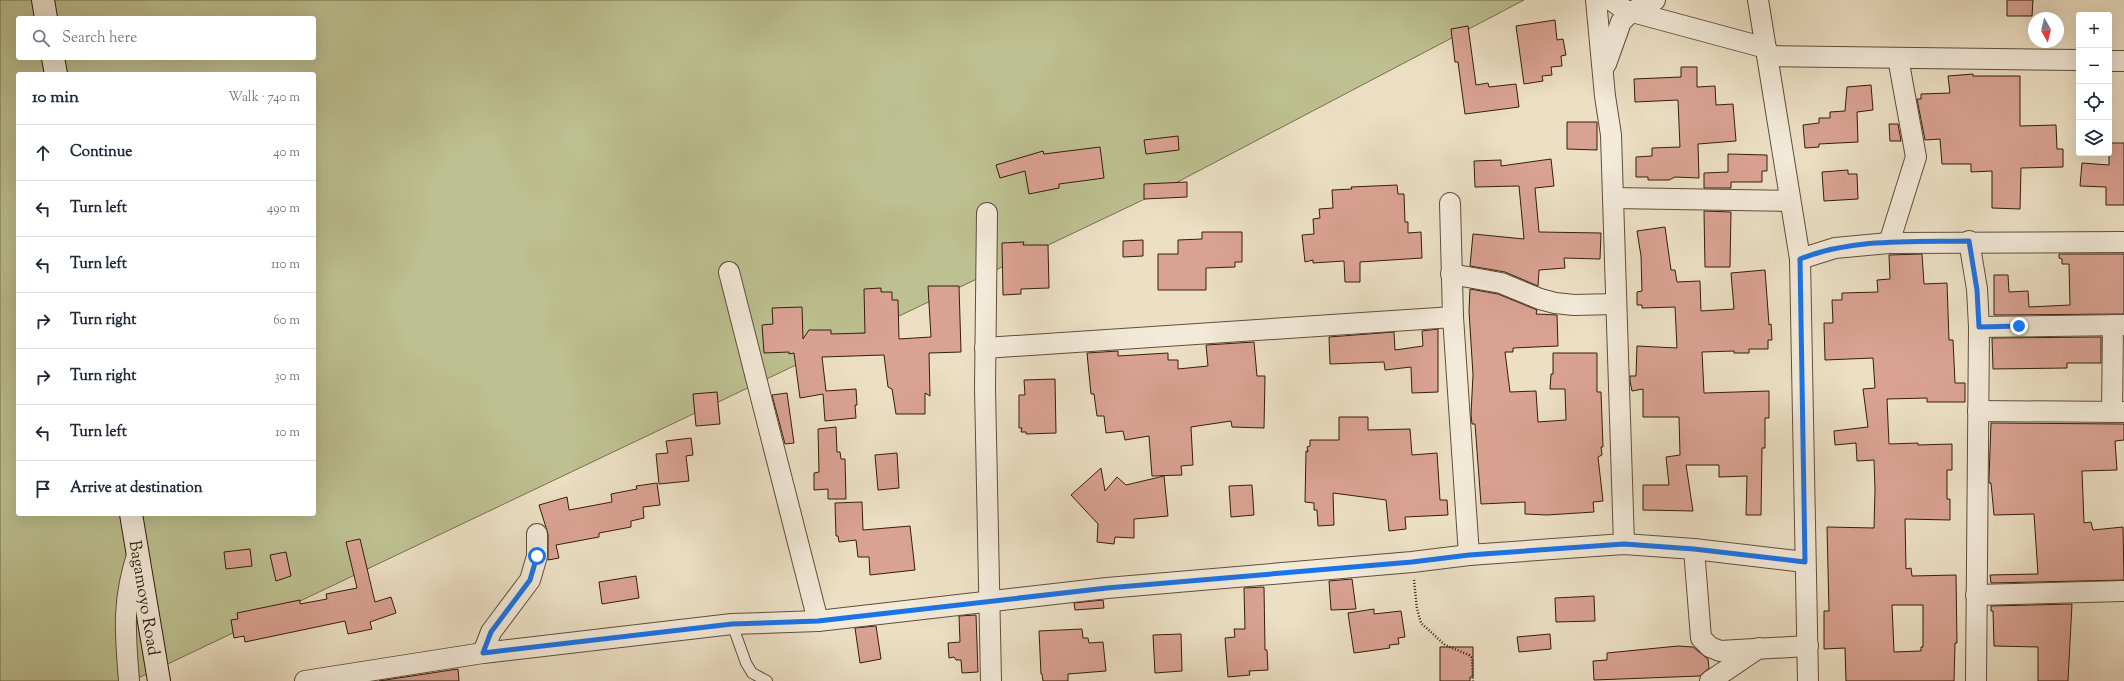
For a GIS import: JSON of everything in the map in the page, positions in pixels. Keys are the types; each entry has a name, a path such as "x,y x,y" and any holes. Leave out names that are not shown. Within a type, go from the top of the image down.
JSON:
{"main road":[{"path":"42,0 46,16"},
{"path":"53,60 56,72"},
{"name":"Bagamoyo Road","path":"131,516 159,681"}],"street":[{"path":"1596,0 1603,74 1611,135 1624,544"},
{"path":"1611,0 1631,12 1767,52 1898,58 2076,60"},
{"path":"1603,74 1620,22 1631,12 1655,0"},
{"path":"1758,0 1800,259 1808,681"},
{"path":"1889,243 1916,157 1898,58"},
{"path":"2112,61 2124,61"},
{"path":"1613,198 1790,201"},
{"path":"1450,203 1453,317 1469,555"},
{"path":"987,213 985,348 988,602 991,681"},
{"path":"1800,259 1835,248 1889,243 1969,241 2124,242"},
{"path":"1969,241 1977,290 1979,327 1976,681"},
{"path":"729,272 818,621"},
{"path":"1451,274 1501,283 1540,299 1555,302 1574,305 1616,304"},
{"path":"985,348 1453,317"},
{"path":"1978,411 2118,412 2118,325 1979,327"},
{"path":"483,653 491,632 530,580 537,556 537,534"},
{"path":"305,681 356,676 483,653 732,624 818,621 1107,588 1412,562 1469,555 1624,544 1694,549 1805,562"},
{"path":"1694,549 1701,638 1710,647 1720,651 1808,646"},
{"path":"129,681 124,614 128,586 138,552"},
{"path":"1976,596 2124,591"},
{"path":"1710,681 1759,648"}],"lane":[{"path":"732,624 746,663 752,673 767,681"}],"path":[{"path":"1412,562 1417,609 1421,623 1445,645 1469,655 1472,658 1473,681"}],"green space":[{"path":"0,0 1524,0 1147,198 132,681 0,681"}],"building":[{"path":"2007,0 2033,0 2032,12 2028,12 2028,16 2007,16"},
{"path":"1555,20 1557,40 1563,39 1566,55 1561,56 1562,66 1551,67 1552,75 1542,76 1543,81 1524,84 1516,26"},
{"path":"1468,26 1476,85 1488,83 1489,87 1516,84 1519,107 1465,114 1458,62 1455,62 1451,29"},
{"path":"1681,67 1697,67 1697,87 1715,86 1716,105 1733,104 1736,141 1698,144 1699,178 1675,177 1669,180 1648,180 1648,177 1636,177 1636,157 1652,156 1652,148 1680,147 1678,100 1635,102 1634,79 1681,77"},
{"path":"1973,74 1973,76 2020,76 2020,126 2056,125 2057,149 2063,149 2063,167 2021,168 2020,209 1992,208 1992,171 1971,172 1971,164 1942,164 1940,139 1925,140 1917,99 1921,99 1921,94 1950,93 1948,76"},
{"path":"1871,85 1873,110 1857,112 1858,142 1819,144 1819,147 1805,148 1803,125 1819,123 1819,118 1830,118 1830,112 1845,111 1847,87"},
{"path":"1567,122 1597,122 1597,150 1567,149"},
{"path":"1889,124 1898,124 1901,141 1890,141"},
{"path":"1178,136 1179,150 1146,154 1144,140"},
{"path":"2112,143 2124,143 2124,205 2106,205 2106,187 2080,186 2082,163 2109,165 2109,156 2112,156"},
{"path":"1100,147 1104,178 1059,184 1059,188 1029,194 1025,171 1000,178 996,165 1043,151 1044,154"},
{"path":"1728,154 1767,155 1767,171 1762,171 1762,182 1731,182 1731,188 1704,188 1704,173 1728,172"},
{"path":"1551,159 1554,186 1535,188 1539,232 1601,233 1600,259 1564,258 1565,268 1539,270 1538,286 1505,272 1470,266 1473,234 1524,239 1519,186 1475,187 1474,161 1501,160 1501,166"},
{"path":"1848,170 1848,174 1857,174 1858,199 1824,201 1822,172"},
{"path":"1187,182 1187,197 1144,199 1144,184"},
{"path":"1397,185 1398,194 1404,194 1405,222 1408,222 1408,233 1421,232 1422,258 1360,262 1360,282 1345,282 1344,261 1313,263 1313,260 1305,262 1302,235 1314,234 1313,219 1320,218 1319,209 1333,208 1332,190 1352,189 1351,187"},
{"path":"1704,211 1731,212 1730,267 1705,267"},
{"path":"1665,227 1671,270 1675,270 1677,282 1700,281 1701,311 1734,309 1731,273 1765,270 1769,325 1771,324 1772,340 1768,340 1768,349 1749,349 1749,353 1734,353 1734,351 1702,352 1704,393 1769,391 1769,418 1765,418 1765,448 1762,448 1761,515 1746,515 1747,476 1719,477 1719,465 1686,465 1693,511 1643,510 1643,485 1669,485 1666,457 1680,455 1679,417 1643,417 1643,389 1632,391 1630,381 1630,376 1636,376 1637,346 1677,348 1675,307 1642,308 1642,305 1637,305 1637,292 1642,291 1641,256 1637,231"},
{"path":"1202,232 1242,232 1242,262 1235,262 1235,267 1206,268 1206,290 1158,290 1158,254 1178,254 1178,240 1202,239"},
{"path":"1143,240 1143,256 1123,257 1123,241"},
{"path":"1024,242 1023,245 1048,245 1049,288 1021,289 1021,294 1003,295 1002,243"},
{"path":"1922,254 1924,284 1947,283 1949,340 1953,340 1955,383 1965,383 1965,402 1927,402 1927,398 1887,399 1889,444 1952,444 1952,470 1947,470 1947,499 1950,499 1950,520 1905,519 1906,569 1911,568 1912,576 1956,575 1957,643 1955,643 1954,681 1846,681 1845,648 1824,649 1824,611 1829,611 1827,527 1874,528 1874,460 1857,461 1856,443 1835,445 1834,431 1868,427 1863,389 1875,388 1873,358 1825,360 1824,323 1833,323 1832,300 1842,300 1842,293 1878,292 1877,280 1890,279 1889,255","holes":["1892,605 1923,605 1923,647 1921,647 1921,651 1894,652"]},
{"path":"2059,254 2124,254 2124,314 1994,315 1994,275 2008,275 2009,292 2028,291 2029,307 2070,305 2069,264 2062,264 2062,259 2059,258"},
{"path":"928,286 959,286 961,352 929,353 930,396 925,393 925,414 896,414 892,389 888,387 884,355 822,357 826,391 856,389 857,405 855,405 856,418 825,421 823,394 800,398 794,353 764,353 762,325 773,324 772,308 802,307 803,339 809,330 831,330 831,334 865,333 864,289 881,288 881,292 892,292 892,300 898,300 899,339 931,337"},
{"path":"1470,289 1498,294 1537,310 1536,314 1557,315 1558,346 1513,348 1513,352 1505,352 1510,392 1536,391 1538,422 1566,420 1565,389 1550,389 1551,374 1553,374 1553,353 1597,353 1597,392 1601,392 1603,447 1601,447 1602,455 1598,457 1603,501 1593,502 1594,512 1547,515 1525,514 1525,502 1481,504 1475,424 1472,424 1471,414 1473,375 1469,311"},
{"path":"1438,329 1438,392 1412,393 1411,367 1385,370 1384,362 1330,364 1329,337 1394,332 1395,350 1423,346 1422,331"},
{"path":"2101,337 2101,363 2067,363 2067,368 1993,369 1992,338"},
{"path":"1254,342 1257,376 1265,376 1264,428 1232,427 1231,421 1191,427 1193,465 1181,466 1182,475 1152,476 1149,436 1125,440 1123,431 1106,433 1104,416 1097,416 1094,394 1091,394 1087,353 1118,351 1118,356 1168,353 1168,360 1178,360 1178,369 1208,366 1206,345"},
{"path":"1055,379 1056,433 1026,434 1026,432 1021,432 1022,428 1019,428 1019,395 1025,395 1024,380"},
{"path":"717,392 720,424 696,426 693,394"},
{"path":"787,393 794,443 785,444 772,395"},
{"path":"1339,417 1368,417 1368,430 1410,429 1412,455 1437,453 1440,500 1447,500 1448,515 1405,517 1406,529 1389,531 1386,500 1333,493 1334,525 1318,526 1317,510 1314,510 1314,503 1305,502 1306,451 1308,452 1307,447 1310,446 1310,440 1339,440"},
{"path":"1991,423 2124,424 2124,440 2115,441 2117,470 2082,471 2084,523 2091,522 2093,530 2123,527 2124,580 1991,583 1990,575 2038,574 2034,514 1994,515 1991,483 1989,483"},
{"path":"836,427 837,452 840,452 841,459 845,459 846,499 828,499 828,489 814,490 814,473 819,472 818,429"},
{"path":"691,438 693,455 686,456 689,481 659,484 656,454 668,453 666,441"},
{"path":"897,453 899,488 878,490 875,455"},
{"path":"1101,468 1105,491 1117,477 1126,485 1164,476 1168,516 1134,519 1134,538 1115,537 1114,544 1097,542 1098,524 1071,495"},
{"path":"657,483 660,505 643,507 644,518 631,521 631,527 599,533 599,537 556,545 559,558 548,560 548,534 539,505 567,497 569,510 612,502 611,494 637,489 636,486"},
{"path":"1252,485 1254,515 1231,517 1229,486"},
{"path":"862,502 863,530 910,526 915,570 870,575 869,557 858,557 856,540 839,542 838,536 836,536 835,503"},
{"path":"360,539 375,602 391,597 396,613 370,622 372,629 348,634 345,621 245,642 244,636 234,638 231,620 238,619 237,613 300,600 300,604 327,599 326,594 357,588 346,542"},
{"path":"250,549 252,566 226,569 224,552"},
{"path":"286,552 291,576 276,581 270,555"},
{"path":"636,576 639,598 602,604 599,582"},
{"path":"1352,579 1356,609 1331,610 1329,581"},
{"path":"1264,587 1265,650 1267,650 1268,670 1249,671 1250,675 1228,677 1225,638 1235,637 1234,629 1245,629 1244,588"},
{"path":"1594,596 1595,621 1556,622 1555,598"},
{"path":"1103,600 1104,608 1075,610 1074,603"},
{"path":"2072,604 2068,681 2038,681 2038,647 1994,646 1993,611 1991,611 1991,606"},
{"path":"1374,609 1374,614 1401,611 1405,637 1398,638 1399,644 1389,645 1390,648 1354,653 1348,613"},
{"path":"976,615 978,672 962,673 961,660 956,660 954,657 949,658 948,643 960,642 959,616"},
{"path":"876,626 881,659 860,663 855,628"},
{"path":"1082,629 1083,638 1088,638 1089,643 1103,642 1106,671 1068,674 1068,681 1043,681 1041,674 1039,631"},
{"path":"1181,634 1182,671 1155,673 1153,635"},
{"path":"1550,634 1551,649 1519,652 1517,637"},
{"path":"1678,646 1693,647 1708,659 1709,668 1700,676 1594,680 1593,661 1607,660 1607,653"},
{"path":"1440,647 1473,647 1473,677 1470,677 1470,681 1440,681"},
{"path":"458,669 459,681 379,681"}],"route":[{"path":"537,556 530,580 489,635 483,653 732,624 818,621 1107,588 1412,562 1469,555 1624,544 1694,549 1805,562 1800,259 1817,252 1850,246 1889,243 1969,241 1977,290 1979,327 2019,326"}]}
